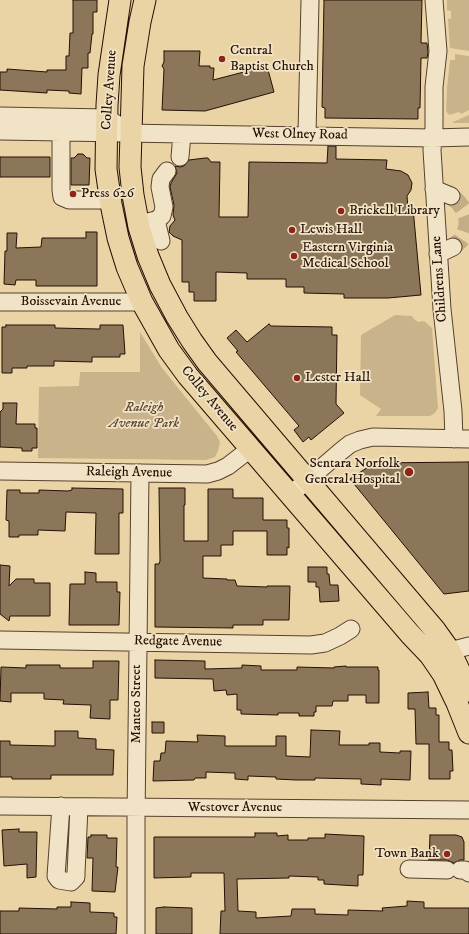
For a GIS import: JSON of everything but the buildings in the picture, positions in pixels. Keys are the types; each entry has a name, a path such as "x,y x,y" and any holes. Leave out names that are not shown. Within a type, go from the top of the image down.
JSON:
{"main road":[{"name":"Colley Avenue","path":"120,0 109,75 106,169 118,238 142,302 170,350 188,376 430,656 443,674 457,703 469,734"},
{"name":"Colley Avenue","path":"145,0 133,66 130,167 133,195 147,222 148,256 160,285 174,314 207,362 435,630 459,649 469,691"}],"street":[{"path":"307,136 310,0"},
{"name":"Childrens Lane","path":"434,0 438,51 434,87 434,127 432,150 434,189 446,250 442,309 453,411 461,439"},
{"name":"West Olney Road","path":"0,116 107,126 131,132 433,138 469,137"},
{"name":"West Olney Road","path":"0,131 62,132 107,126"},
{"path":"62,132 62,197 69,200 111,200"},
{"path":"180,157 182,134"},
{"path":"162,241 147,222 162,216 164,211 160,187 161,179 167,172"},
{"path":"434,189 451,196"},
{"name":"Boissevain Avenue","path":"0,302 142,302"},
{"path":"290,494 345,448 360,440 373,437 461,439"},
{"name":"Raleigh Avenue","path":"0,471 207,474 228,466 250,449"},
{"name":"Manteo Street","path":"136,934 140,473"},
{"name":"Redgate Avenue","path":"0,640 138,641 311,645 325,643 340,636 351,628"},
{"path":"430,656 459,649"},
{"name":"Westover Avenue","path":"0,806 469,810"},
{"path":"60,806 56,876 59,880 71,882 76,877 79,807"},
{"path":"410,872 459,873"}],"green space":[{"path":"447,0 469,0 469,51 450,48 448,19 451,18 451,11 447,10"},
{"path":"455,54 469,56 469,110 461,114 459,112 449,115 446,111 447,88 450,60 455,60"},
{"path":"469,115 469,123 453,123 453,122"},
{"path":"395,315 412,316 418,322 424,321 432,328 438,408 435,413 430,416 376,416 381,409 360,395 361,335"},
{"name":"Raleigh Avenue Park","path":"140,332 162,368 217,436 220,442 215,457 206,460 38,458 39,387 79,386 80,372 140,372"}],"tunnel":[{"path":"451,196 464,210 467,218 467,226 464,235 453,247"}],"place":[{"name":"Central Baptist Church","path":"222,59"},
{"name":"Press 626","path":"73,194"},
{"name":"Brickell Library","path":"341,211"},
{"name":"Lewis Hall","path":"292,230"},
{"name":"Eastern Virginia Medical School","path":"294,256"},
{"name":"Lester Hall","path":"297,378"},
{"name":"Sentara Norfolk General Hospital","path":"409,472"},
{"name":"Town Bank","path":"447,854"}]}
